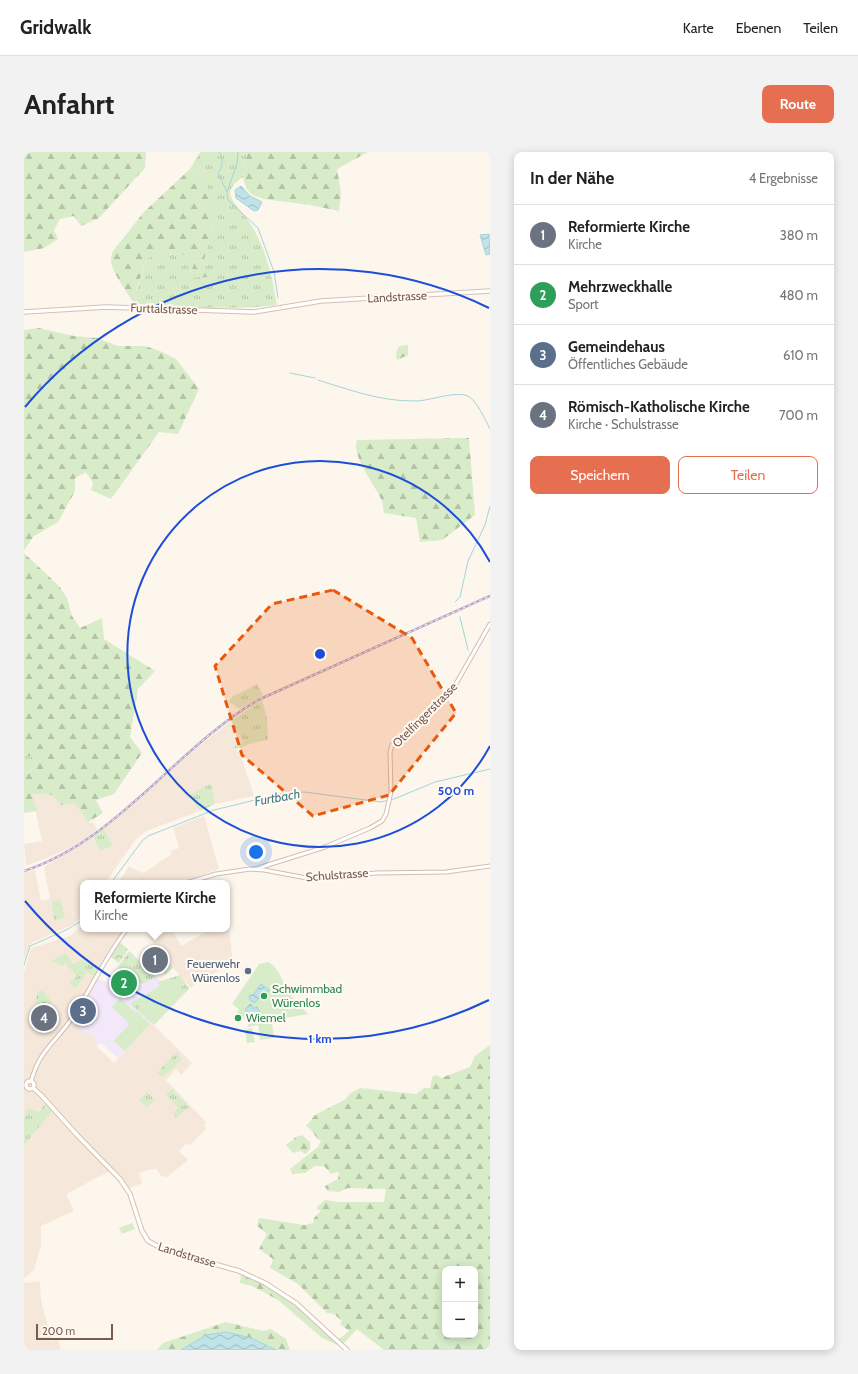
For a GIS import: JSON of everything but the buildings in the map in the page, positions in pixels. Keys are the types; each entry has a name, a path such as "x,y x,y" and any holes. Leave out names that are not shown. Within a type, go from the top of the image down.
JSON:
{"main road":[{"name":"Landstrasse","path":"303,304 321,301 490,291"},
{"name":"Furttalstrasse","path":"24,312 106,307 254,312 303,304"},
{"path":"31,1082 34,1084 33,1088 27,1089 25,1083 31,1082"},
{"name":"Landstrasse","path":"33,1088 76,1135 120,1179 132,1197 142,1231 148,1241 165,1250 233,1269 266,1283 296,1303 347,1350"}],"street":[{"name":"Otelfingerstrasse","path":"255,869 313,851 370,828 384,818 389,800 392,778 390,752 392,745 416,726 454,689 490,624"},
{"name":"Schulstrasse","path":"196,880 216,874 255,869 312,879 370,873 446,872 490,866"},
{"path":"31,1082 42,1053 72,1017 107,957 125,932"}],"highlighted area":[{"path":"333,590 412,638 456,713 389,795 313,816 242,755 215,666 272,604"}],"shaded area":[{"path":"231,721 244,742 234,747 240,753 254,796 215,804 211,783 188,797 200,811 146,831 136,839 107,880 80,880 80,918 74,924 31,943 24,960 24,873 35,870 41,901 50,899 44,867 93,837 100,851 113,844 104,829 204,742"},
{"path":"32,794 54,795 60,805 75,804 88,822 94,823 97,829 86,838 61,852 26,866 24,844 42,841"},
{"path":"204,816 219,869 187,880 120,880 129,866 143,873 172,854 171,851 179,848 173,828"},
{"path":"80,928 80,932 128,932 109,956 86,998 91,1001 89,1031 97,1041 94,1044 114,1063 151,1023 192,1063 181,1075 176,1069 166,1080 206,1122 204,1125 207,1128 190,1145 187,1143 179,1151 188,1160 167,1177 161,1176 157,1169 148,1170 139,1173 142,1183 125,1190 110,1171 66,1194 74,1211 41,1226 41,1246 34,1269 24,1278 24,973 31,948 70,936"},
{"path":"146,932 174,932 181,946 206,932 229,932 233,963 207,977 202,978 191,988 160,953"},
{"path":"129,951 160,981 180,975 189,989 154,1025 151,1023 118,1058 101,1043 97,1047 94,1044 97,1041 89,1031 86,1034 78,1027 91,1001 86,998 97,978 106,983"},
{"path":"40,1281 41,1300 52,1341 58,1339 61,1350 24,1350 24,1283"}],"green space":[{"path":"24,152 146,152 145,168 99,218 81,226 74,216 60,219 54,230 58,239 44,248 24,252"},
{"path":"200,152 247,152 243,177 233,185 230,195 250,223 260,242 270,273 277,305 223,308 134,304 126,291 137,290 147,258 169,251 196,258 189,278 204,260 214,221 198,171 190,169"},
{"path":"247,152 368,152 337,169 341,192 339,211 310,205 264,199 252,195 246,188 243,177"},
{"path":"190,169 198,171 211,193 214,221 204,260 207,277 189,278 196,258 169,251 147,258 136,291 126,291 112,267 111,256 113,251 144,212"},
{"path":"39,328 74,336 97,338 118,346 145,346 160,351 176,359 199,389 178,434 159,432 111,499 91,490 93,483 86,472 75,478 75,491 58,522 34,536 24,550 24,330"},
{"path":"408,345 408,355 397,360 396,353 399,346"},
{"path":"469,438 475,515 442,540 420,542 416,518 384,513 379,494 360,462 357,454 357,440"},
{"path":"24,553 59,586 67,598 72,616 80,628 102,618 104,639 155,671 138,689 130,737 142,753 114,794 96,800 103,813 88,822 75,804 60,805 53,795 32,794 37,811 24,813 24,773 27,774 37,762 31,760 31,756 24,756"},
{"path":"257,684 263,695 240,709 229,702 232,697"},
{"path":"262,699 267,719 268,740 252,743 237,749 233,747 244,742 231,721"},
{"path":"24,756 31,756 37,762 26,774 24,773"},
{"path":"211,783 215,804 200,811 188,796"},
{"path":"104,829 113,845 100,851 93,837"},
{"path":"60,899 65,918 54,921 52,902"},
{"path":"120,942 128,950 119,963 109,956"},
{"path":"129,951 156,977 142,984 133,976 118,967"},
{"path":"66,953 73,964 82,960 98,968 94,976 87,972 76,989 69,983 77,976 65,963 62,966 52,961"},
{"path":"160,953 173,968 165,975 161,970 159,972 155,967 160,962 157,956"},
{"name":"Schwimmbad Würenlos","path":"268,962 276,968 289,993 308,1014 274,1020 274,1023 272,1023 274,1038 260,1040 258,1025 248,1027 249,1021 237,1013 239,1009 232,1004 259,964"},
{"path":"180,975 189,989 181,997 164,981 137,1010 130,1003 157,988 160,985 158,982"},
{"path":"164,981 181,997 154,1025 137,1010"},
{"path":"38,991 43,991 52,1002 38,1018 31,1014 35,1009"},
{"path":"120,998 135,1012 127,1021 112,1007"},
{"path":"136,1011 150,1024 125,1051 113,1041 129,1025 127,1021"},
{"path":"135,1022 143,1030 125,1050 116,1042"},
{"path":"252,1028 255,1042 247,1043 245,1030"},
{"path":"490,1045 490,1350 384,1350 357,1329 343,1344 338,1340 349,1331 340,1324 342,1321 334,1314 327,1313 298,1284 270,1268 273,1259 259,1249 267,1234 257,1226 259,1218 304,1225 313,1223 314,1218 321,1211 316,1208 325,1200 337,1202 384,1202 386,1189 348,1188 339,1192 327,1191 325,1186 338,1179 339,1172 331,1174 324,1166 315,1166 305,1173 292,1174 290,1169 318,1147 321,1141 306,1126 315,1115 346,1099 349,1094 360,1088 416,1094 424,1088 430,1088 432,1077 436,1075 441,1078 470,1067 475,1056"},
{"path":"177,1052 182,1059 163,1077 157,1073"},
{"path":"172,1089 189,1107 176,1118 173,1113 178,1108 166,1094"},
{"path":"147,1092 155,1100 147,1107 139,1100"},
{"path":"46,1102 53,1110 24,1145 24,1118 28,1108 39,1112"},
{"path":"302,1135 310,1142 310,1149 306,1154 300,1151 293,1153 286,1145 296,1137"},
{"path":"132,1223 135,1229 122,1234 119,1228"},
{"path":"241,1274 256,1280 290,1300 340,1346 322,1338 278,1300 252,1286 240,1283"},
{"path":"226,1322 263,1331 271,1329 286,1339 290,1350 276,1350 268,1346 206,1335 181,1350 157,1350 163,1343"}],"water":[{"path":"241,186 250,196 262,202 258,210 254,211 236,198 235,190"},
{"path":"489,234 490,254 486,255 480,235"},
{"path":"261,984 269,990 266,994 263,992 255,1003 250,1000 249,996 254,994"},
{"path":"250,1004 253,1006 252,1009 257,1007 260,1013 252,1015 245,1010"},
{"path":"226,1332 251,1338 276,1350 181,1350 206,1335"}],"waterway":[{"path":"219,152 222,157 222,162 218,173 227,192"},
{"path":"227,192 237,164 238,152"},
{"path":"227,194 228,200 258,228 274,272 278,298"},
{"path":"290,373 315,378"},
{"path":"318,380 365,394 401,401 419,401 456,394 468,396 478,406 490,429"},
{"path":"455,602 460,597 468,561 485,525 490,506"},
{"path":"460,617 468,650"},
{"name":"Furtbach","path":"113,880 142,841 148,836 214,810 284,793 304,792 381,802 394,799 435,782 490,769"},
{"name":"Furtbach","path":"24,965 30,946 66,930 80,922"}],"railway":[{"path":"24,871 58,857 89,838 117,816 228,720 258,700 490,596"}],"place":[{"name":"Reformierte Kirche","path":"155,960"},
{"name":"Feuerwehr Würenlos","path":"248,971"},
{"name":"Mehrzweckhalle","path":"124,983"},
{"name":"Schwimmbad Würenlos","path":"264,996"},
{"name":"Gemeindehaus","path":"83,1011"},
{"name":"Römisch-Katholische Kirche","path":"44,1018"},
{"name":"Wiemel","path":"238,1018"}]}
